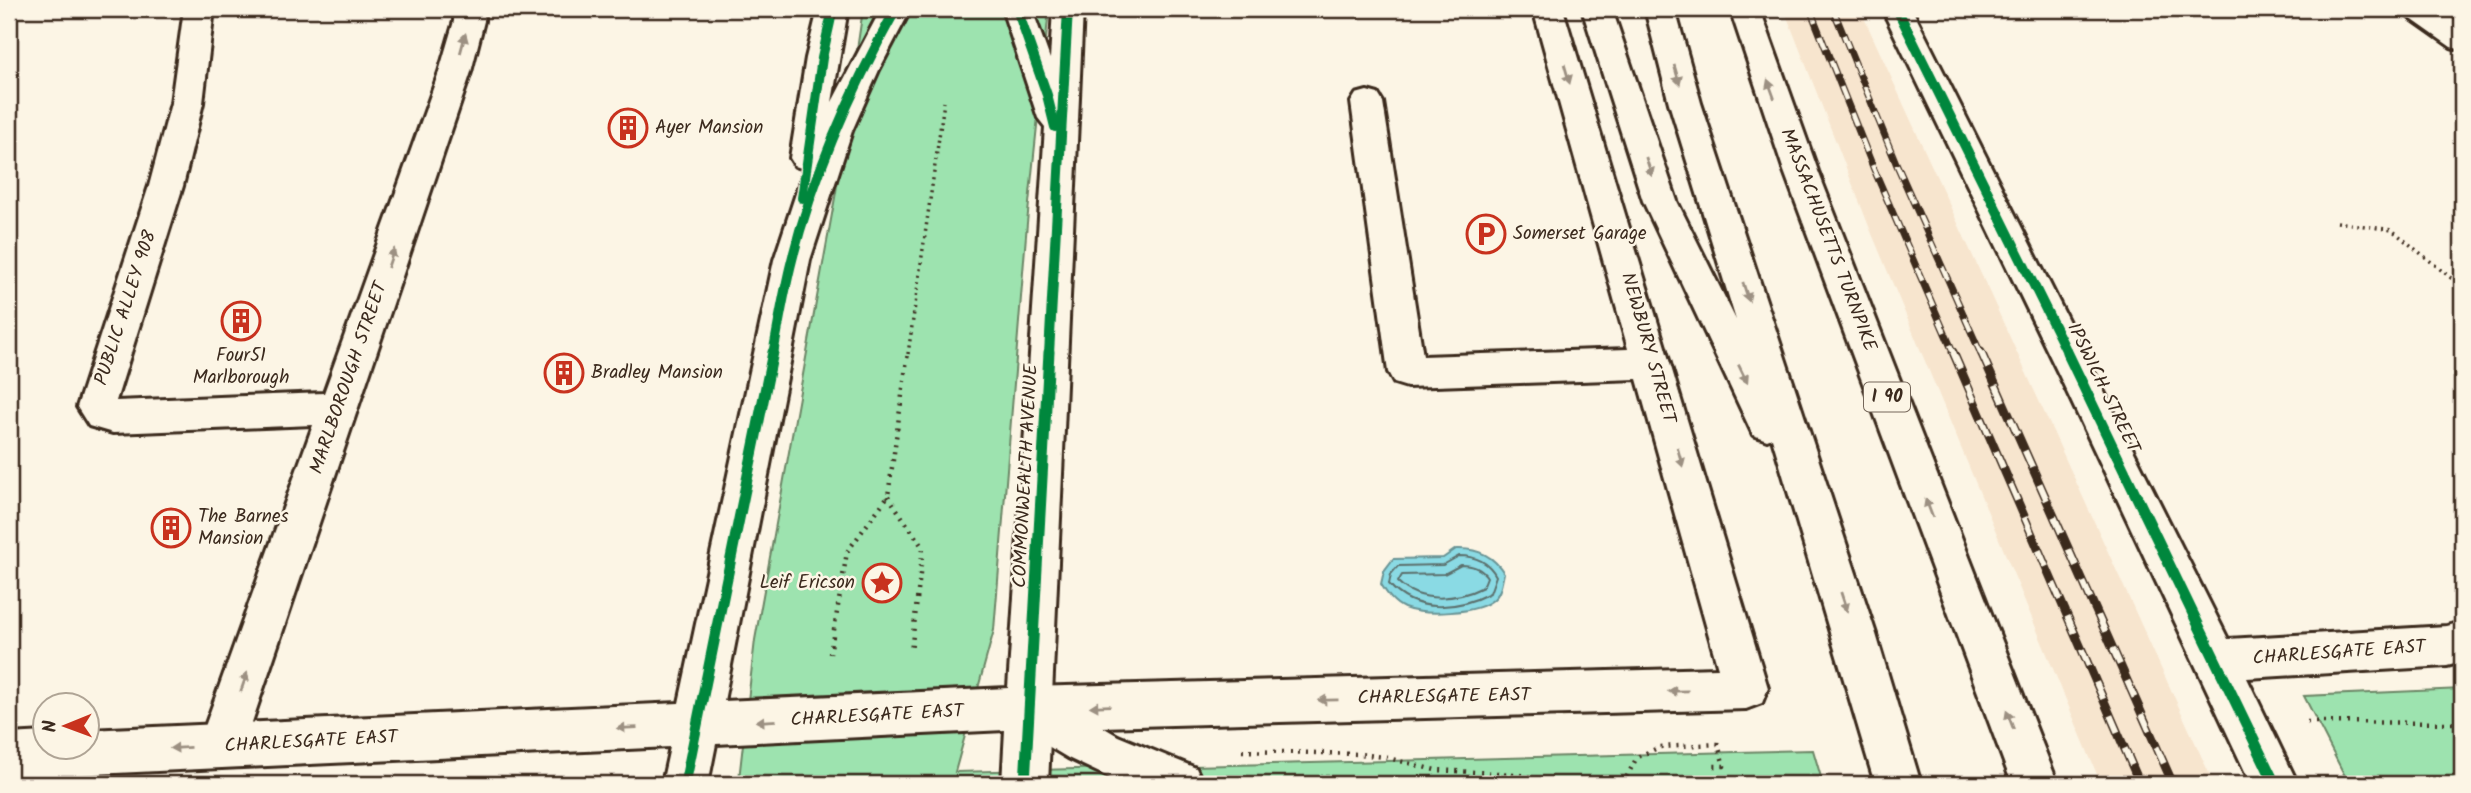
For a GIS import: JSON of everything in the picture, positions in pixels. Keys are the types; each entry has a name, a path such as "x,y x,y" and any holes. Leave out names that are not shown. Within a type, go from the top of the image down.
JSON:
{"main road":[{"name":"PUBLIC ALLEY 908","path":"199,9 187,103 166,186 96,407 103,415 113,417 339,408"},
{"name":"MARLBOROUGH STREET","path":"221,746 455,72 470,9"},
{"path":"685,784 793,260 822,58 833,9"},
{"path":"793,260 811,196 837,121 895,9"},
{"name":"COMMONWEALTH AVENUE","path":"1017,9 1052,111 1059,169"},
{"name":"COMMONWEALTH AVENUE","path":"1025,784 1068,9"},
{"name":"NEWBURY STREET","path":"1548,9 1746,688"},
{"path":"1597,9 1660,201 1827,550"},
{"path":"1660,9 1685,103 1898,784"},
{"name":"MASSACHUSETTS TURNPIKE","path":"1745,9 1805,183 2035,784"},
{"name":"IPSWICH STREET","path":"1897,9 2274,784"},
{"path":"2418,9 2462,40"},
{"path":"1367,102 1407,372 1653,363"},
{"name":"CHARLESGATE EAST","path":"2215,660 2447,646 2462,642"},
{"name":"CHARLESGATE EAST","path":"9,755 1030,708 1746,688"},
{"path":"1030,708 1085,746 1161,777"}],"path":[{"path":"830,654 846,552 888,496 944,102"},
{"path":"2337,222 2392,230 2451,278 2462,282"},
{"path":"888,496 923,548 911,652"},
{"path":"2307,722 2462,723"},
{"path":"1623,784 1637,757 1660,747 1718,744 1724,766 1713,766"},
{"path":"1230,747 1273,754 1378,756 1432,770 1513,773 1563,784"}],"shaded area":[{"path":"1784,9 1860,9 2214,784 2101,784 1870,229"}],"green space":[{"path":"863,9 1049,9 1027,223 994,630 955,772 1813,750 1823,784 605,784 739,779 755,640 836,192"},
{"path":"2462,689 2462,784 2349,784 2304,696"}],"water":[{"path":"1456,549 1484,554 1504,573 1501,587 1494,599 1464,611 1413,611 1397,604 1381,584 1384,571 1393,559 1443,558"}],"railway":[{"path":"1810,9 1873,167 1954,354"},
{"path":"1833,9 1896,163 1981,354"},
{"path":"1953,352 2140,784"},
{"path":"1981,352 2173,784"}],"cycle path":[{"path":"802,198 822,58 833,9"},
{"path":"685,784 792,260 812,193 835,131 863,70 896,9"},
{"path":"1017,9 1047,95 1055,127"},
{"path":"1025,784 1068,9"},
{"path":"1897,9 2079,377 2275,784"}],"place":[{"name":"Ayer Mansion","path":"628,128"},
{"name":"Somerset Garage","path":"1486,234"},
{"name":"Four51 Marlborough","path":"241,321"},
{"name":"Bradley Mansion","path":"564,373"},
{"name":"The Barnes Mansion","path":"171,528"},
{"name":"Leif Ericson","path":"882,583"}]}
